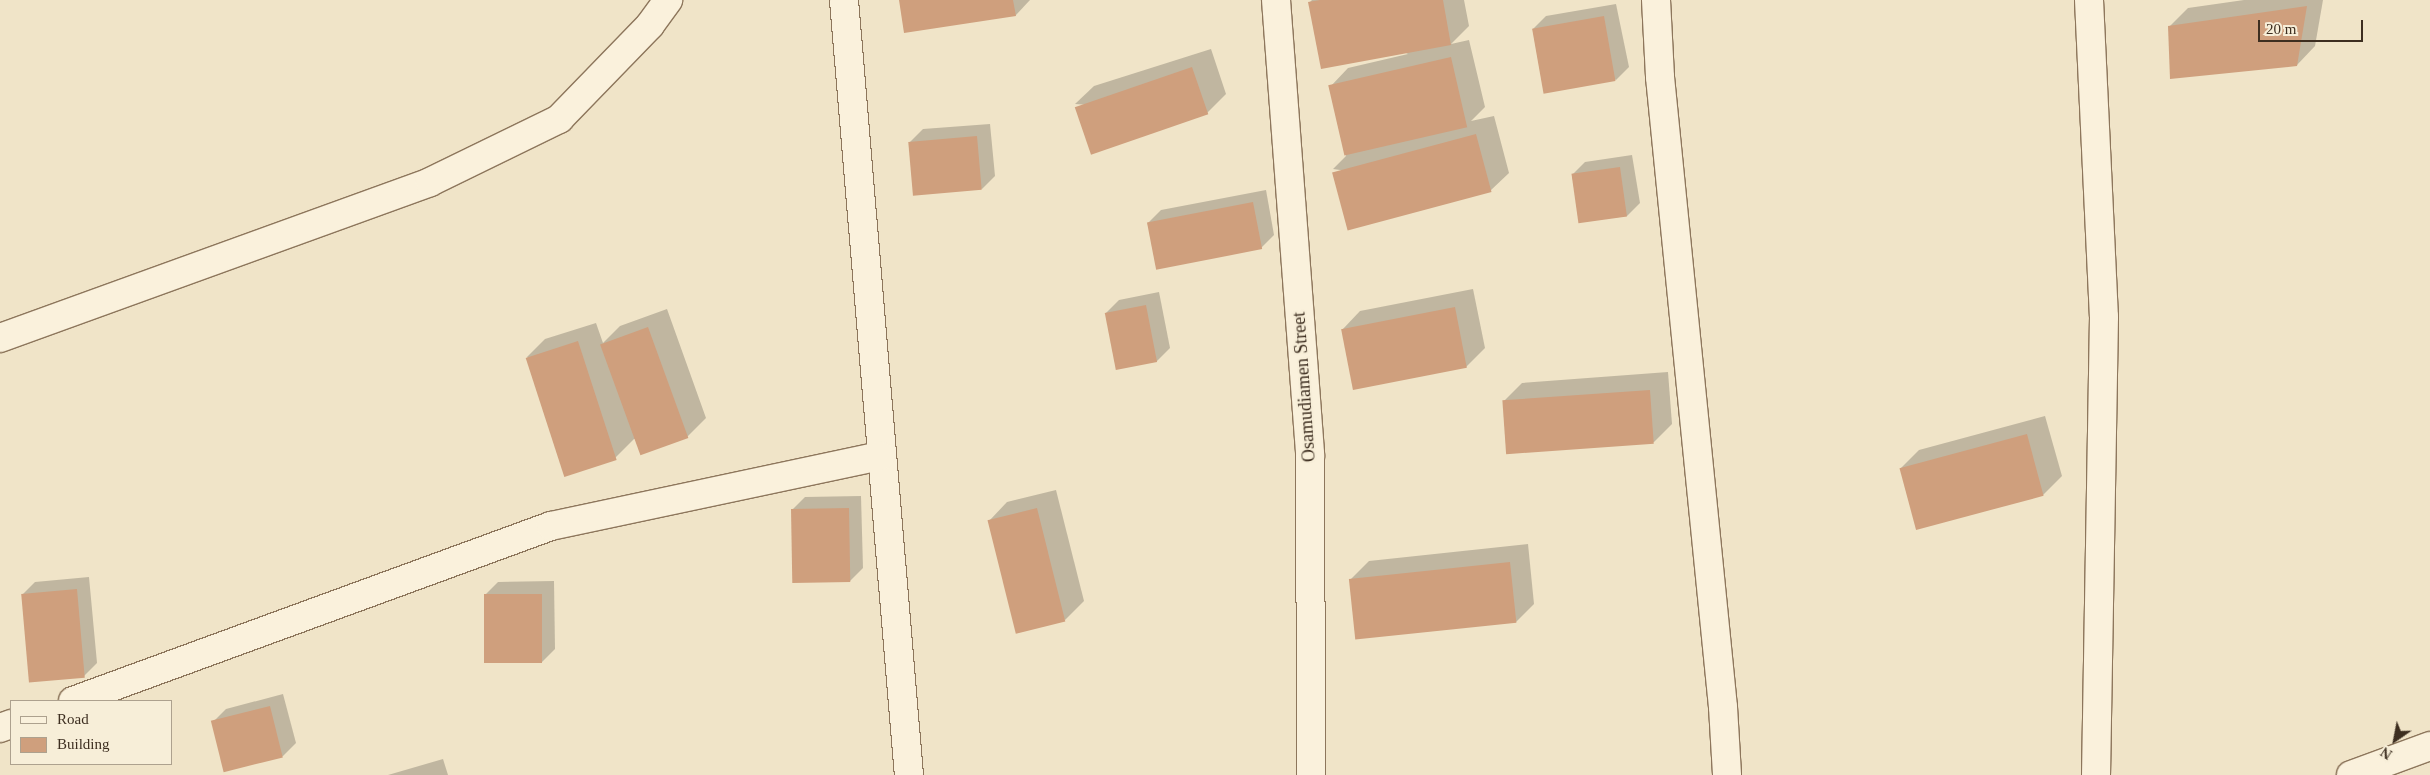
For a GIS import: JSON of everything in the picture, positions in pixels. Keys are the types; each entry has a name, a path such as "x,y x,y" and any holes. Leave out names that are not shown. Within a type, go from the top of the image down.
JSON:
{"street":[{"path":"0,338 430,182 559,119 650,25 668,0"},
{"path":"844,0 881,456 910,775"},
{"name":"Osamudiamen Street","path":"1276,0 1310,455 1311,775"},
{"path":"1656,0 1660,77 1723,707 1727,775"},
{"path":"2089,0 2104,317 2096,775"},
{"path":"76,700 551,526 881,456"},
{"path":"2351,775 2418,758"}],"building":[{"path":"899,0 1013,0 1016,16 904,33"},
{"path":"1320,0 1443,0 1451,45 1321,69 1308,2"},
{"path":"2307,6 2297,66 2170,79 2168,26"},
{"path":"1604,16 1615,81 1544,94 1532,29"},
{"path":"1451,57 1467,127 1344,155 1328,85"},
{"path":"1192,67 1208,114 1091,155 1075,107"},
{"path":"1476,134 1492,192 1348,231 1332,173"},
{"path":"977,136 982,190 913,196 908,142"},
{"path":"1620,167 1627,217 1578,223 1571,174"},
{"path":"1253,202 1262,249 1156,270 1147,223"},
{"path":"1146,305 1157,362 1116,370 1105,313"},
{"path":"1455,307 1467,368 1353,390 1341,329"},
{"path":"648,327 688,438 640,455 600,344"},
{"path":"578,341 617,460 564,477 526,358"},
{"path":"1650,390 1654,444 1506,454 1502,400"},
{"path":"2027,434 2044,496 1916,530 1899,468"},
{"path":"849,508 850,582 792,583 791,509"},
{"path":"1037,508 1065,622 1016,634 988,520"},
{"path":"1510,562 1516,623 1355,640 1349,579"},
{"path":"77,589 85,678 29,683 21,594"},
{"path":"484,594 542,594 542,663 484,663"},
{"path":"270,706 283,757 224,772 211,721"}]}
